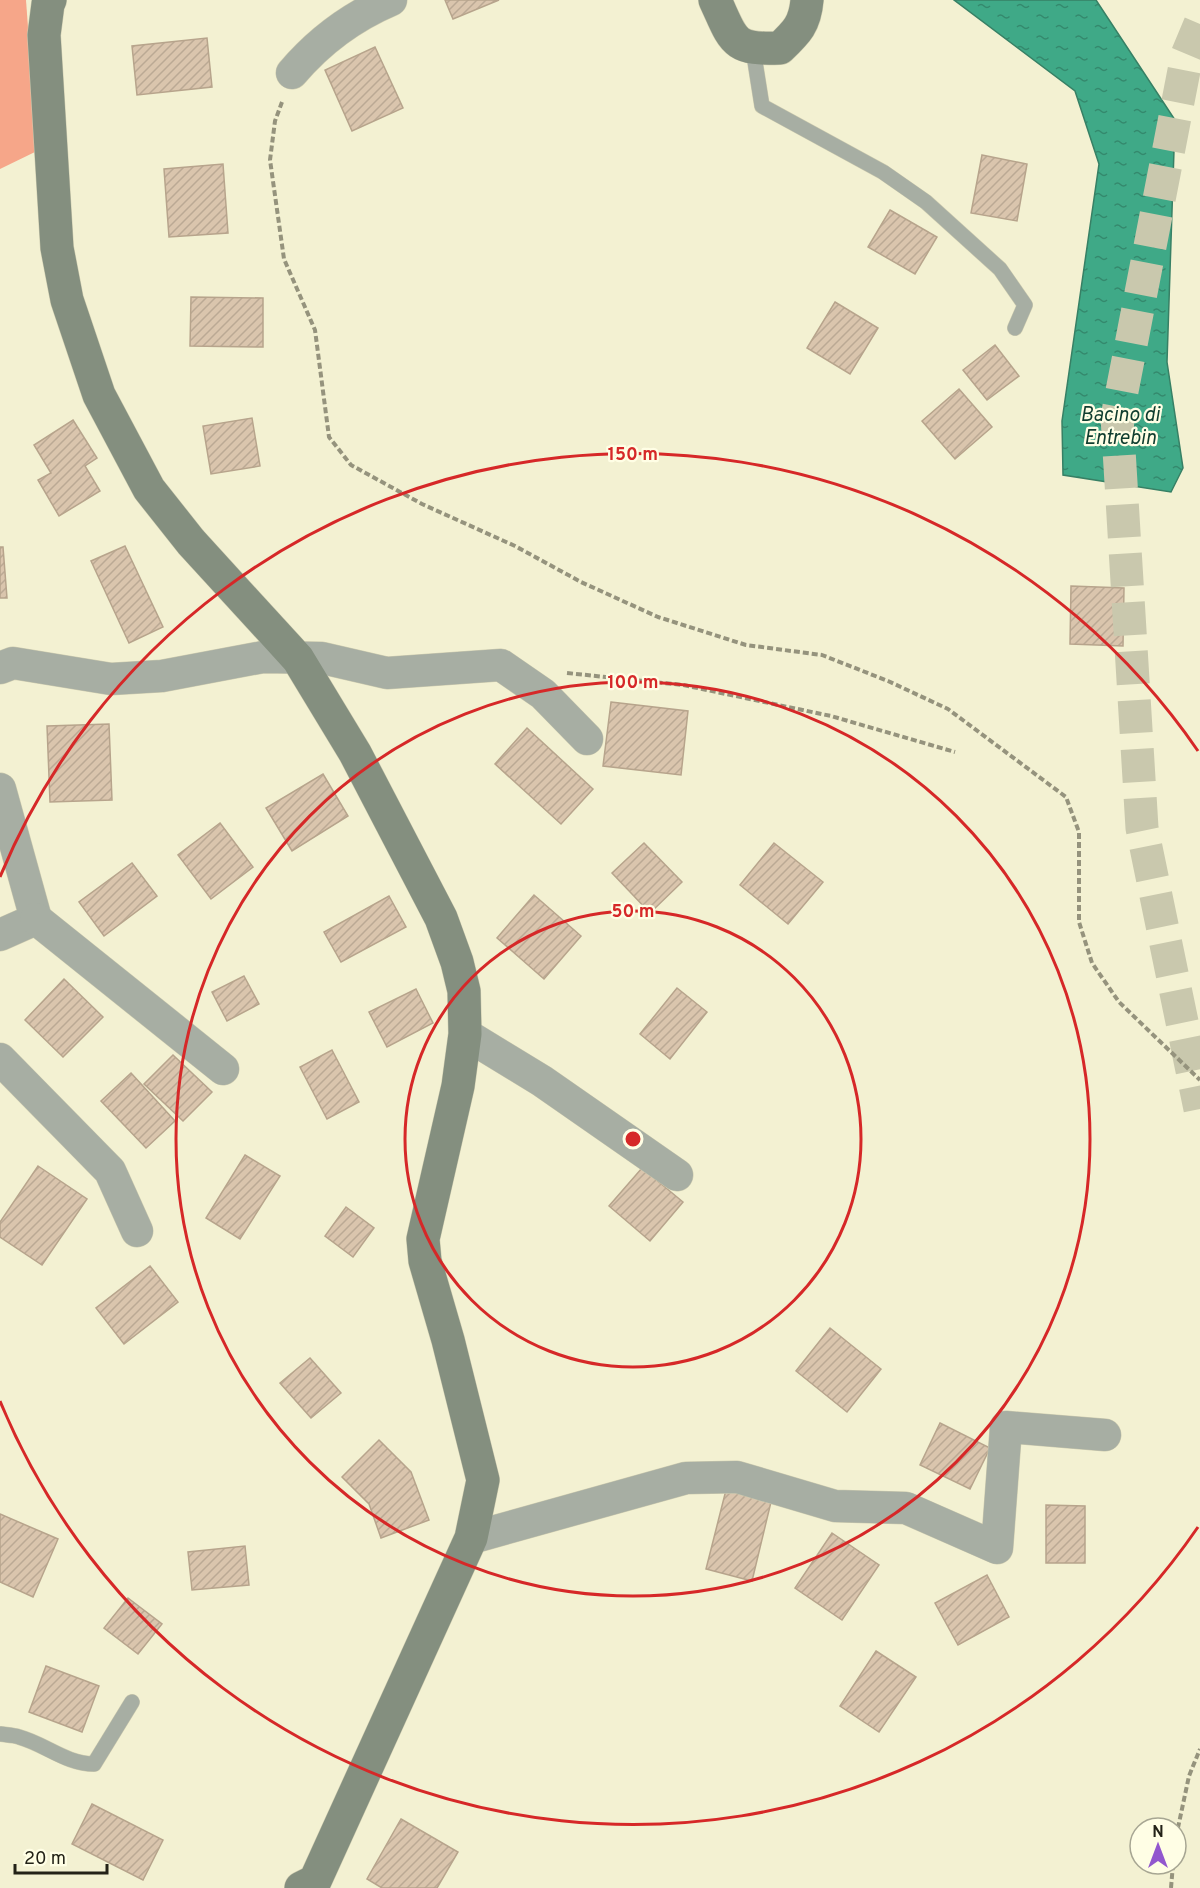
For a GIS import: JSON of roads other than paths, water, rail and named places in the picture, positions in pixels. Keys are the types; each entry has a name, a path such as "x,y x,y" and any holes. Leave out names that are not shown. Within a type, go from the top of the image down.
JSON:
{"street":[{"path":"50,0 44,35 57,248 67,300 99,395 149,489 191,542 298,659 355,753 441,918 458,962 464,991 465,1034 458,1086 423,1239 425,1261 448,1340 483,1480 471,1538 315,1881 301,1888"},
{"path":"292,73 311,51 337,30 391,0"},
{"path":"715,0 734,39 753,49 780,48 797,33 806,15 807,0"},
{"path":"0,668 13,663 111,679 162,676 263,657 322,658 387,673 501,665 543,694 587,739"},
{"path":"0,789 36,919 223,1069"},
{"path":"0,935 36,919"},
{"path":"465,1034 542,1081 677,1175"},
{"path":"0,1059 110,1171 137,1231"},
{"path":"471,1538 686,1478 737,1477 835,1506 906,1508 997,1548 1006,1426 1105,1435"}],"lane":[{"path":"753,49 762,106 883,172 926,202 1000,268 1025,305 1015,328"},
{"path":"0,1734 20,1737 72,1761 94,1764 132,1702"}],"water":[{"name":"Bacino di Entrebin","path":"954,0 1096,0 1175,120 1167,362 1183,468 1171,492 1063,475 1062,421 1099,164 1075,91"}],"tunnel":[{"path":"1200,24 1187,55 1117,417 1142,828 1200,1109"}]}
